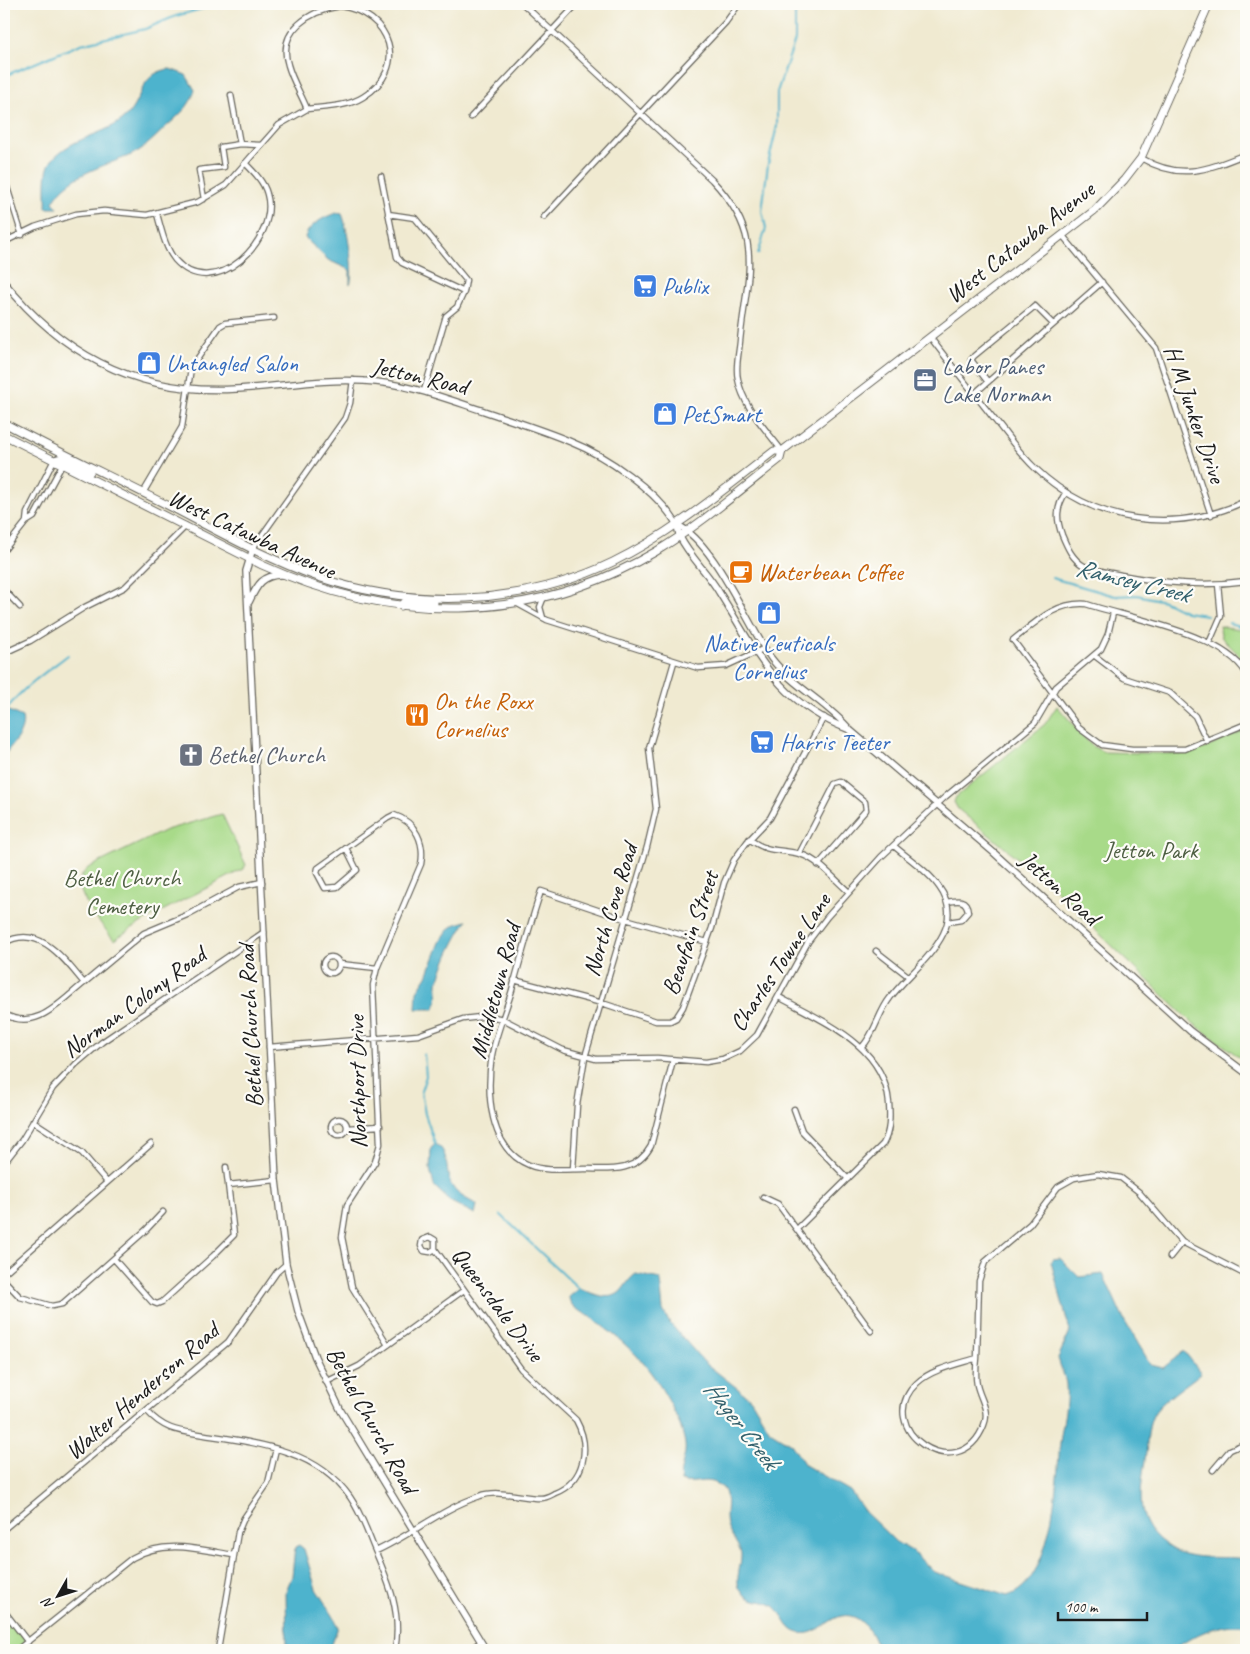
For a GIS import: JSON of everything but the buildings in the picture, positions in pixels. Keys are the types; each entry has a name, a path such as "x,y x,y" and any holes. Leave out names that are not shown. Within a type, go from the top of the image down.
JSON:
{"main road":[{"name":"West Catawba Avenue","path":"4,424 253,548 318,577 362,589 429,598 472,598 528,590 580,576 638,549 677,525 774,451 782,450 1095,210 1124,180 1141,158 1209,4"},
{"name":"West Catawba Avenue","path":"4,435 284,575 346,596 401,606 459,608 516,603 544,597 585,585 622,569 688,530 780,460 782,450"},
{"path":"54,460 62,458 102,477 116,480"},
{"path":"401,606 406,601 448,603 472,598"}],"street":[{"path":"523,4 725,194 742,222 747,238 750,268 738,378 748,404 782,450"},
{"path":"471,117 577,4"},
{"path":"544,217 726,22 739,4"},
{"path":"4,242 76,214 104,211 140,215 157,214 204,199 226,185 260,145 284,121 307,108 346,103 361,98 375,87 387,72 391,58 389,43 380,27 364,13 340,6 328,8 304,19 293,29 287,42 286,57 307,108"},
{"path":"231,95 240,144"},
{"path":"204,199 199,170 224,167 221,147 240,144 260,145"},
{"path":"1141,158 1163,168 1191,172 1215,166 1246,154"},
{"path":"157,214 170,252 180,265 196,272 207,274 216,274 230,268 257,242 266,226 270,210 267,192 260,180 245,164"},
{"path":"381,176 394,250 402,263 464,292"},
{"path":"6,184 22,234"},
{"path":"388,214 415,218 466,280 464,292 457,307 446,316 424,391"},
{"name":"H M Junker Drive","path":"1063,236 1151,340 1159,354 1211,515"},
{"name":"Jetton Road","path":"4,282 40,322 83,354 127,375 187,390 237,390 353,380 398,384 550,433 583,447 615,466 648,491 677,525 688,530 724,577 765,648 786,674 939,804 1190,1031 1246,1073"},
{"path":"974,394 1102,282"},
{"path":"988,382 973,364 971,360 974,356 1035,306 1054,324"},
{"path":"142,493 182,427 191,368 220,326 225,323 274,318"},
{"path":"930,337 1025,458 1045,477 1066,492 1112,513 1140,520 1174,521 1211,515 1246,501"},
{"name":"Bethel Church Road","path":"353,380 350,403 345,418 253,548 248,558 246,571 276,1180 286,1264 307,1337 326,1382 486,1650"},
{"path":"26,522 26,513 54,460"},
{"path":"4,550 26,522 34,517 62,464"},
{"path":"1066,492 1058,509 1059,525 1071,554 1084,566 1095,570 1158,581 1218,584 1246,581"},
{"name":"Jetton Road","path":"677,525 679,536 720,593 754,653 784,689 824,717 850,730"},
{"path":"4,653 30,641 85,607 125,587 186,526"},
{"path":"248,604 257,586 264,578 272,575 284,575"},
{"path":"1210,642 1221,616 1218,584"},
{"path":"4,590 20,607"},
{"path":"543,618 540,607 544,597"},
{"path":"516,603 543,618 674,662 698,668 718,667 736,662 765,648"},
{"path":"1246,672 1234,658 1210,642 1086,604 1066,605 1048,613 1013,640 1032,669 1054,692 1080,728 1102,745 1116,748 1185,749 1246,724"},
{"path":"1114,613 1105,642 1095,656 1124,678 1170,693 1195,716 1207,741"},
{"name":"Charles Towne Lane","path":"269,1047 429,1032 462,1018 473,1016 503,1019 563,1050 606,1060 657,1058 715,1061 740,1051 757,1035 808,942 849,892 894,846 980,766 1035,723 1056,687 1095,656"},
{"name":"North Cove Road","path":"573,1169 577,1104 585,1056 602,1003 656,809 649,748 674,662"},
{"name":"Beaufain Street","path":"514,980 602,1003 656,1021 670,1021 676,1018 683,1007 707,942 724,883 734,860 749,839 774,812 824,717"},
{"path":"799,854 835,784 841,782 865,802 866,810 818,865"},
{"name":"Northport Drive","path":"346,848 394,815 404,818 420,838 423,848 421,864 377,968 372,994 376,1038 380,1144 375,1162 347,1205 342,1237 352,1287 388,1345"},
{"path":"749,839 764,850 799,854 818,865 849,892"},
{"path":"862,1047 873,1034 889,999 937,946 948,922 947,902 938,885 894,846"},
{"path":"346,848 357,870 338,887 325,888 317,873 318,868 346,848"},
{"path":"4,1014 21,1020 42,1017 144,933 187,915 239,887 262,882"},
{"name":"Middletown Road","path":"626,919 541,892 493,1054 491,1067 494,1122 499,1138 512,1154 530,1166 573,1169 624,1168 637,1163 645,1156 654,1138 673,1060"},
{"path":"947,902 963,901 968,912 961,920 948,922"},
{"path":"626,919 707,942"},
{"name":"Norman Colony Road","path":"4,1163 53,1088 89,1052 264,932"},
{"path":"4,943 23,938 47,943 84,983"},
{"path":"876,951 908,976"},
{"path":"340,964 377,968"},
{"path":"779,997 862,1047 877,1064 885,1081 889,1098 890,1123 883,1144 797,1229"},
{"path":"794,1109 802,1131 848,1179"},
{"path":"33,1121 82,1153 107,1182"},
{"path":"347,1128 380,1126"},
{"path":"4,1273 150,1144"},
{"path":"114,1259 152,1302 157,1304 162,1302 214,1256 234,1234 226,1167"},
{"path":"977,1358 933,1373 917,1383 912,1390 906,1405 905,1422 912,1437 928,1450 946,1453 957,1451 972,1443 982,1430 986,1412 976,1383 977,1358 978,1292 982,1268 991,1255 1030,1224 1054,1192 1065,1182 1098,1174 1121,1178 1139,1192 1182,1242 1246,1275"},
{"path":"228,1185 276,1180"},
{"path":"764,1197 778,1204 871,1331"},
{"path":"4,1280 20,1297 58,1306 114,1259 163,1212"},
{"path":"1170,1257 1182,1242"},
{"name":"Queensdale Drive","path":"376,1551 414,1532 454,1508 482,1495 506,1494 543,1498 565,1489 581,1470 585,1456 582,1429 576,1420 521,1369 435,1249"},
{"name":"Walter Henderson Road","path":"4,1529 228,1342 277,1272 286,1264"},
{"path":"326,1382 359,1366 464,1290"},
{"path":"147,1411 159,1423 171,1429 276,1449 300,1456 332,1476 355,1505 376,1551 396,1604 398,1623 395,1650"},
{"path":"1213,1470 1230,1450 1246,1443"},
{"path":"218,1650 233,1555 240,1525 270,1476 276,1449"},
{"path":"17,1650 132,1558 148,1550 170,1546 233,1555"},
{"path":"4,1611 28,1642"},
{"path":"468,1650 481,1642"}],"green space":[{"path":"1219,626 1246,630 1246,662 1222,638"},
{"name":"Jetton Park","path":"1057,706 1092,746 1104,752 1180,754 1206,748 1246,729 1246,1062 1190,1021 1080,915 1075,906 958,809 954,802 956,797 1045,724"},
{"name":"Bethel Church Cemetery","path":"222,814 246,865 243,869 161,912 114,940 97,919 82,893 81,877 85,871 166,830"},
{"path":"4,1612 27,1642 16,1650 4,1650"}],"water":[{"path":"170,69 186,75 195,90 184,110 141,149 131,155 88,172 68,184 53,202 58,208 46,208 46,177 52,160 68,147 122,120 129,113 146,82 159,72"},
{"path":"337,213 342,214 348,238 352,270 350,284 350,270 328,260 305,238 309,229 317,222"},
{"path":"9,711 22,717 23,723 20,733 4,756 4,712"},
{"path":"467,921 442,971 434,1009 416,1009 417,991 427,976 440,942 448,930 456,924"},
{"path":"435,1144 443,1152 450,1181 454,1189 477,1205 475,1214 451,1202 434,1186 430,1169 431,1148"},
{"path":"1060,1258 1079,1277 1103,1274 1124,1320 1151,1365 1163,1368 1184,1351 1201,1373 1164,1402 1152,1417 1148,1432 1142,1480 1142,1506 1144,1517 1150,1528 1158,1539 1171,1548 1198,1557 1246,1559 1246,1626 1226,1626 1208,1630 1173,1650 878,1650 868,1629 858,1619 850,1616 842,1616 835,1619 815,1631 799,1633 794,1631 774,1606 752,1599 740,1590 738,1579 741,1553 727,1525 726,1494 719,1485 712,1482 681,1481 685,1444 678,1421 658,1383 628,1347 595,1320 575,1308 570,1303 569,1297 579,1288 600,1296 616,1295 636,1274 660,1279 663,1310 669,1322 704,1362 751,1399 770,1431 791,1444 805,1465 850,1491 865,1512 896,1542 912,1551 934,1572 1007,1596 1022,1587 1034,1572 1043,1552 1054,1506 1066,1399 1065,1381 1058,1358 1070,1331 1051,1262 1053,1259"},
{"path":"299,1545 304,1549 316,1589 334,1617 338,1627 330,1650 287,1650 286,1591 292,1576 295,1547"}],"waterway":[{"path":"4,76 81,44 145,29 176,16 220,4"},
{"path":"758,254 766,228 762,211 768,164 777,126 777,92 795,40 795,4"},
{"name":"Ramsey Creek","path":"1052,578 1115,596 1137,595 1164,601 1186,612 1206,615"},
{"name":"Ramsey Creek","path":"1229,623 1246,628"},
{"path":"4,716 8,708 23,691 68,655"},
{"name":"Hager Creek","path":"424,1054 426,1076 421,1091 425,1114 435,1144"},
{"name":"Hager Creek","path":"501,1215 579,1289"}],"place":[{"name":"Publix","path":"645,286"},
{"name":"Untangled Salon","path":"149,363"},
{"name":"Labor Panes Lake Norman","path":"925,380"},
{"name":"PetSmart","path":"665,414"},
{"name":"Waterbean Coffee","path":"741,572"},
{"name":"Native Ceuticals Cornelius","path":"769,613"},
{"name":"On the Roxx Cornelius","path":"417,715"},
{"name":"Harris Teeter","path":"762,742"},
{"name":"Bethel Church","path":"191,755"}]}
